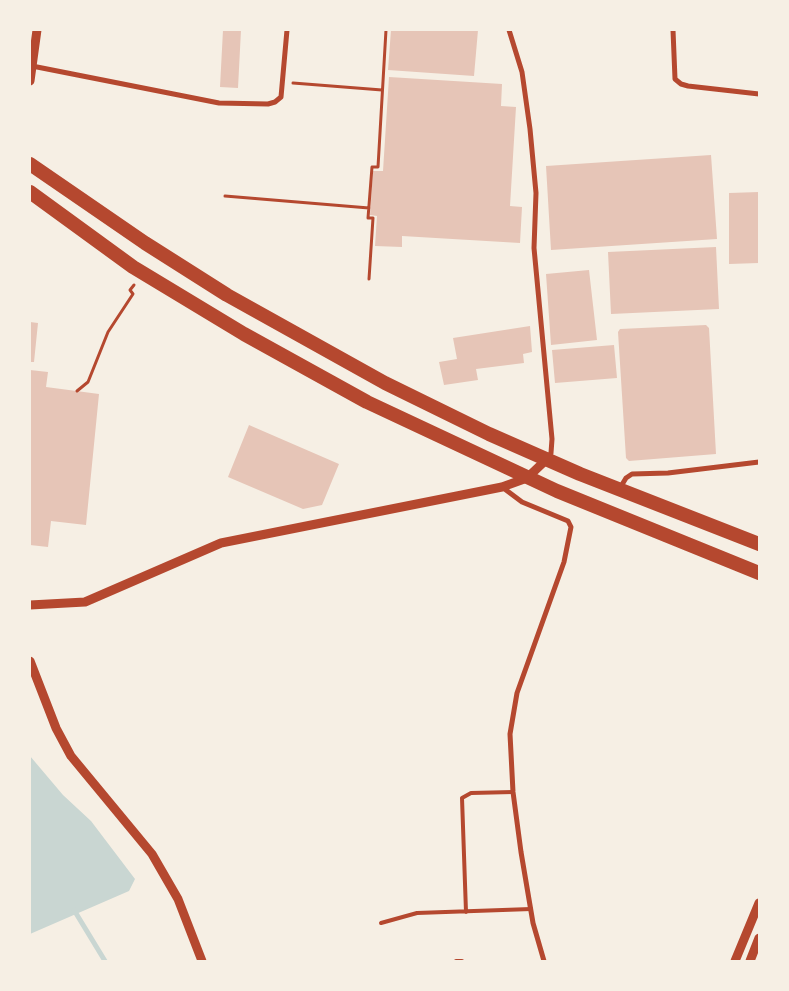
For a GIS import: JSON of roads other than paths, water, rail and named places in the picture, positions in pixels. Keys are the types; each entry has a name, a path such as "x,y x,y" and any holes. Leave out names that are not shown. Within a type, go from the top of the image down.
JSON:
{"highway":[{"path":"30,164 145,243 277,324 385,383 547,460 759,544"},
{"path":"30,192 133,267 244,334 367,402 527,478 759,573"}],"street":[{"path":"30,81 37,30"},
{"path":"32,61 219,103 268,104 275,102 281,97 287,30"},
{"path":"30,605 85,602 221,543 502,487 527,478 547,460 551,453 552,439 534,248 536,193 529,113 522,72 509,30"},
{"path":"673,30 675,79 681,84 759,94"},
{"path":"620,488 626,478 632,474 668,473 759,462"},
{"path":"502,487 522,502 568,521 571,527 564,562 517,693 509,748 512,792 531,909 544,961"},
{"path":"30,661 56,728 71,756 152,854 178,899 202,961"},
{"path":"735,961 759,903"},
{"path":"750,961 759,938"}],"lane":[{"path":"466,912 462,798 471,793 512,792"},
{"path":"381,924 417,913 531,909"},
{"path":"456,961 462,961"}],"waterway":[{"path":"74,910 105,961"}]}
